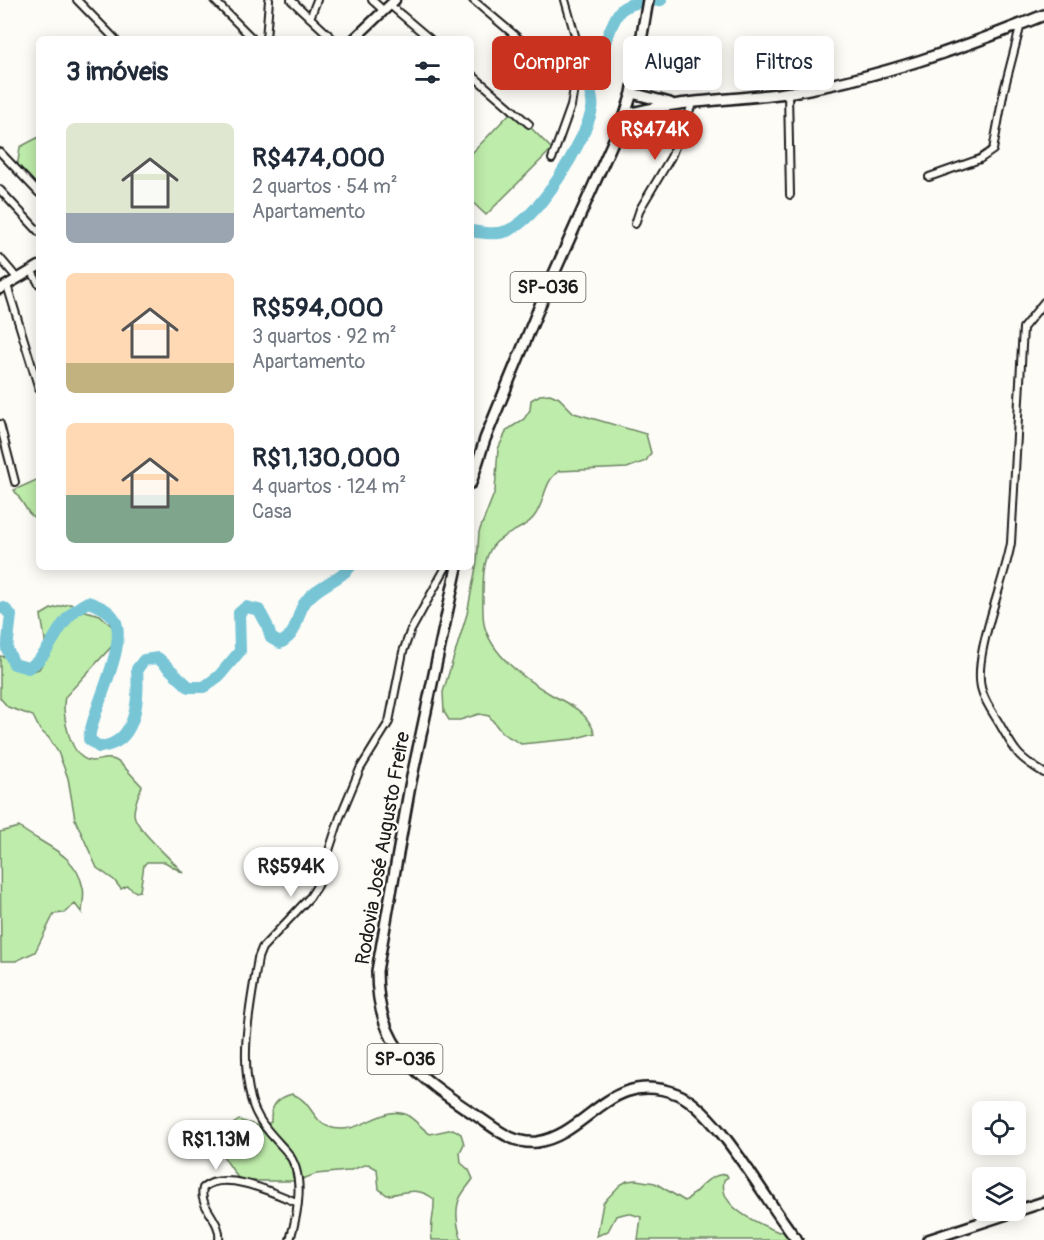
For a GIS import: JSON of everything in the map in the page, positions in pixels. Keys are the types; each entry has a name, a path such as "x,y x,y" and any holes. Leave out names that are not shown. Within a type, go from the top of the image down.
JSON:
{"main road":[{"path":"648,0 632,93 675,104"},
{"path":"625,115 675,104 788,92 883,71 936,56 1044,15"},
{"name":"SP-036","path":"474,474 485,439 543,298 625,115 632,93"},
{"name":"Rodovia José Augusto Freire","path":"456,570 410,786 377,971 378,1000 388,1032 410,1067 497,1131 512,1139 539,1142 554,1137 614,1096 631,1090 662,1089 678,1094 694,1103 713,1122 797,1240"},
{"path":"928,1240 1044,1202"}],"street":[{"path":"77,0 112,36"},
{"path":"266,36 269,0"},
{"path":"291,0 330,36"},
{"path":"310,18 317,0"},
{"path":"372,0 390,5 426,36"},
{"path":"473,0 516,36"},
{"path":"565,0 576,36"},
{"path":"216,1 250,36"},
{"path":"357,36 390,5"},
{"path":"928,177 980,159 993,150 1004,90 1021,24"},
{"path":"474,77 529,123"},
{"path":"552,159 571,106 573,90"},
{"path":"788,92 790,195"},
{"path":"635,224 640,209 671,157 693,102"},
{"path":"0,152 36,190"},
{"path":"0,190 36,229"},
{"path":"0,258 17,278"},
{"path":"35,268 3,287 36,380"},
{"path":"1044,302 1023,328 1011,543 1007,567 986,636 980,672 982,691 1012,748 1019,757 1044,773"},
{"path":"0,424 15,482"},
{"path":"290,1240 298,1171 287,1152 262,1125 254,1110 246,1064 247,1030 258,958 262,948 310,897 318,884 340,817 360,769 389,722 403,652 410,632 444,570"},
{"path":"219,1240 219,1227 202,1196 203,1188 210,1183 241,1181 296,1202"}],"green space":[{"path":"513,110 552,149 486,215 474,204 474,151"},
{"path":"36,139 36,186 17,169 20,147"},
{"path":"550,394 559,398 574,413 646,434 651,453 646,461 627,468 559,471 550,481 533,518 501,538 489,552 484,570 483,608 484,624 489,639 512,667 542,689 572,706 587,719 595,733 573,739 521,744 502,733 489,716 479,714 460,720 449,720 444,712 443,692 467,614 477,562 479,532 495,491 498,449 507,430 524,419 530,410 531,400 540,395"},
{"path":"36,480 36,519 29,513 14,490"},
{"path":"69,604 100,615 117,631 112,646 65,697 64,714 73,745 84,759 115,760 142,786 135,807 136,820 147,836 183,873 165,862 147,862 144,865 140,891 136,892 127,886 121,889 114,880 97,868 75,819 68,778 58,752 49,738 40,730 33,716 8,707 0,698 0,656 8,657 14,665 29,672 39,669 45,656 41,615 51,609"},
{"path":"19,827 58,852 74,866 83,888 82,913 75,904 64,913 54,914 35,952 16,961 1,961 0,832"},
{"path":"292,1094 304,1101 319,1121 329,1127 350,1128 396,1112 405,1114 430,1134 453,1129 461,1134 464,1144 460,1152 461,1163 469,1170 473,1179 462,1194 458,1206 458,1224 462,1240 432,1240 434,1199 417,1191 387,1195 379,1189 377,1169 368,1164 348,1171 316,1174 297,1181 248,1181 238,1178 221,1153 219,1142 230,1126 239,1120 262,1127 271,1122 273,1107 282,1098"},
{"path":"726,1174 728,1177 724,1180 724,1190 733,1207 751,1219 779,1232 789,1228 804,1240 638,1240 641,1217 628,1213 616,1216 608,1231 597,1236 603,1203 627,1181 655,1183 685,1201 708,1180"}],"waterway":[{"path":"474,231 494,233 507,231 520,224 546,196 559,178 588,123 592,106 593,80 617,15 630,5 661,0"},
{"path":"0,608 4,608 11,615 7,649 14,664 28,668 44,654 68,617 88,602 103,608 113,616 118,631 117,645 89,739 99,747 112,744 128,729 136,706 137,669 144,660 158,658 189,687 204,687 219,676 240,651 239,613 246,607 259,610 271,638 280,643 291,634 306,601 347,570"}]}
